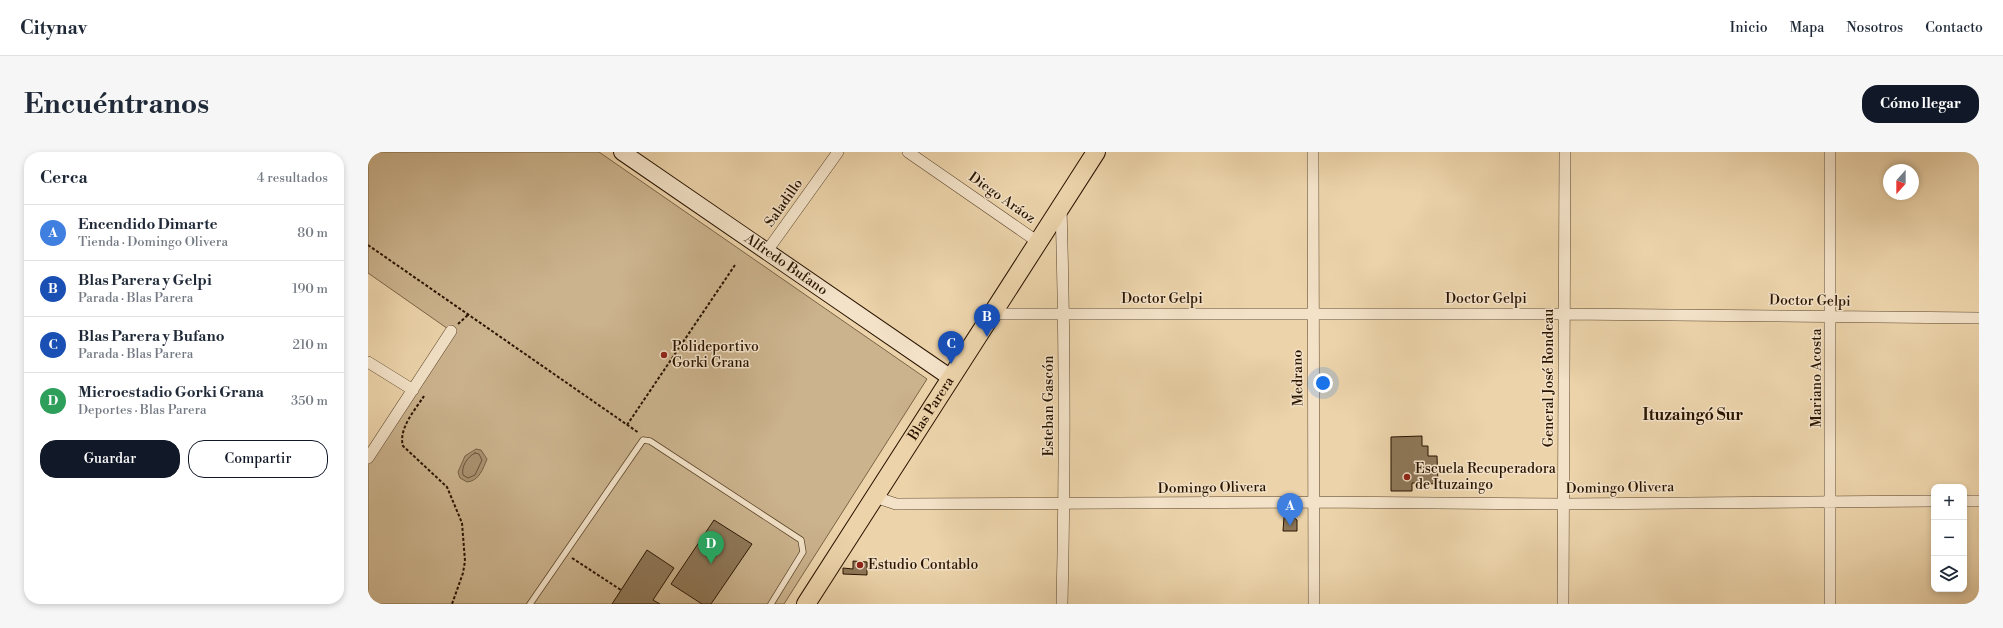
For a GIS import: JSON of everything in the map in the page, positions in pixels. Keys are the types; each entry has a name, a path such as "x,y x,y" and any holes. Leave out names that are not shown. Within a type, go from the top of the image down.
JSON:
{"main road":[{"name":"Blas Parera","path":"812,599 875,497 1096,152"}],"street":[{"name":"Alfredo Bufano","path":"622,152 951,378"},
{"name":"Saladillo","path":"767,252 838,152"},
{"name":"Diego Aráoz","path":"908,152 1038,242"},
{"name":"Medrano","path":"1313,152 1315,502 1314,604"},
{"name":"General José Rondeau","path":"1562,604 1564,504 1565,152"},
{"name":"Mariano Acosta","path":"1830,152 1832,316 1832,501 1830,604"},
{"name":"Esteban Gascón","path":"1061,208 1064,314 1064,504 1062,604"},
{"name":"Doctor Gelpi","path":"992,314 1564,314 1979,318"},
{"path":"368,458 451,331"},
{"path":"368,362 413,390"},
{"name":"Domingo Olivera","path":"875,497 896,504 1315,502 1564,504 1931,501"},
{"path":"1967,501 1979,501"}],"lane":[{"path":"530,604 643,440 650,441 801,540 802,552 771,604"}],"path":[{"path":"368,245 650,441"},
{"path":"627,425 735,265"},
{"path":"451,331 469,314"},
{"path":"426,393 402,432 401,440 403,446 447,487 462,523 465,561 463,573 452,604"},
{"path":"565,553 621,590"}],"shaded area":[{"name":"Polideportivo Gorki Grana","path":"368,152 599,152 927,379 784,604 376,604 368,599 368,459 451,331 368,273"}],"water":[{"path":"476,449 481,450 487,459 478,477 467,482 460,478 458,472 465,456"}],"building":[{"path":"1422,436 1422,446 1428,446 1428,456 1437,456 1438,484 1412,483 1412,491 1391,491 1391,437"},
{"path":"1284,517 1293,517 1297,520 1297,531 1283,531"},
{"path":"714,520 752,544 711,604 702,604 671,584"},
{"path":"647,550 674,568 653,600 660,604 612,604"},
{"name":"Estudio Contablo","path":"853,561 867,562 867,575 843,574 843,568 853,569"}],"place":[{"name":"Blas Parera y Gelpi","path":"987,337"},
{"name":"Polideportivo Gorki Grana","path":"664,355"},
{"name":"Blas Parera y Bufano","path":"951,364"},
{"name":"Escuela Recuperadora de Ituzaingo","path":"1407,477"},
{"name":"Encendido Dimarte","path":"1290,526"},
{"name":"Microestadio Gorki Grana","path":"711,564"},
{"name":"Estudio Contablo","path":"860,565"}],"district":[{"name":"Ituzaingó Sur","path":"1693,415"}]}
